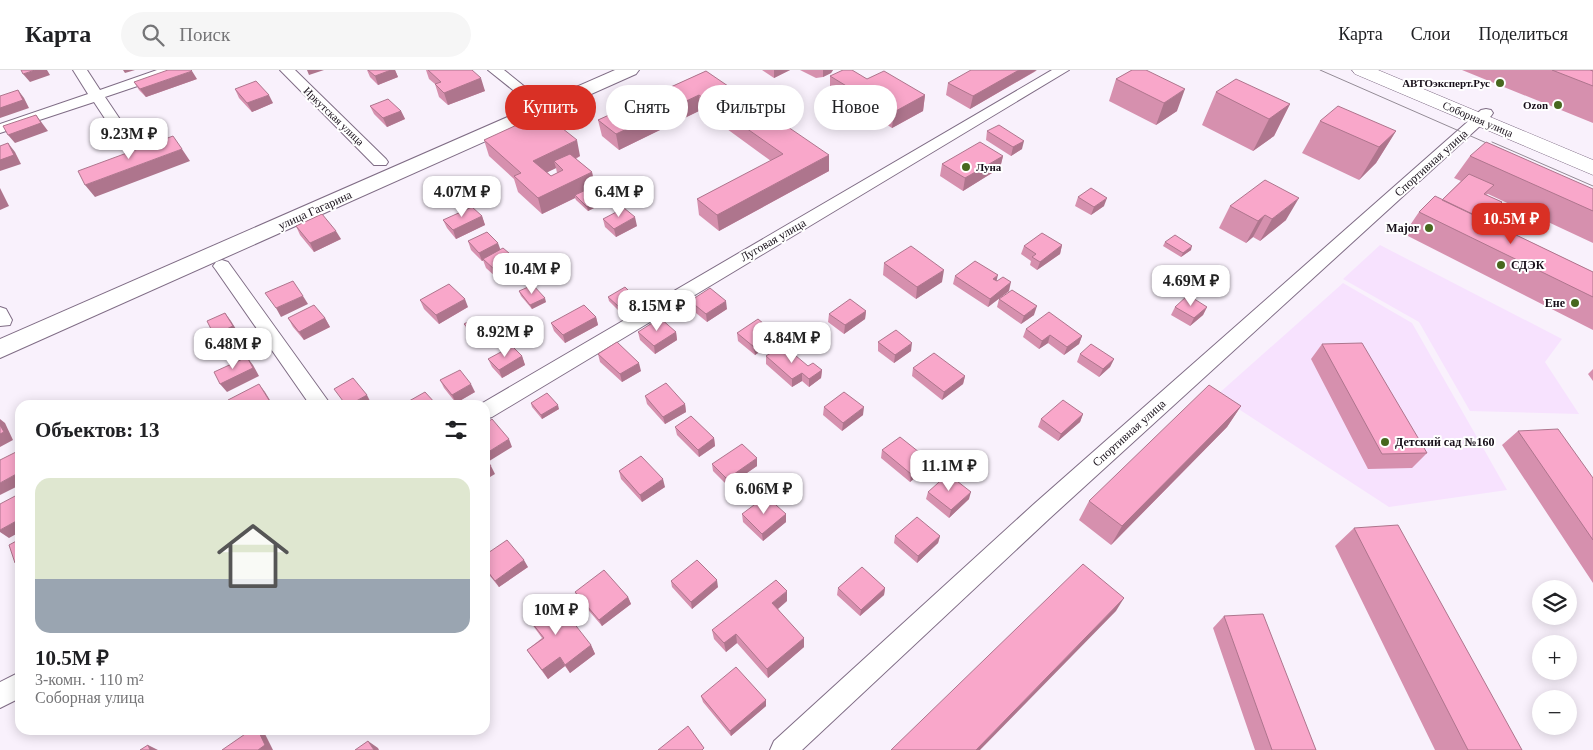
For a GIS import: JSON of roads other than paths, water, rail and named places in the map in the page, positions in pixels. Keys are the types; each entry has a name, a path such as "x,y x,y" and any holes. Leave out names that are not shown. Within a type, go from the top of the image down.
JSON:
{"main road":[{"name":"Соборная улица","path":"1362,70 1593,158"},
{"name":"Соборная улица","path":"1384,70 1593,168"}],"street":[{"path":"80,70 134,152"},
{"path":"0,129 171,70"},
{"name":"Иркутская улица","path":"287,70 380,162"},
{"path":"495,70 515,85"},
{"name":"улица Гагарина","path":"0,349 630,70"},
{"name":"Луговая улица","path":"490,408 1062,70"},
{"name":"Спортивная улица","path":"783,750 1042,511 1482,116"},
{"path":"222,266 317,400"},
{"path":"0,696 15,687"}],"tram line":[{"path":"1320,70 1498,148"},
{"path":"1492,142 1593,186"}],"place":[{"name":"АВТОэксперт.Рус","path":"1500,83"},
{"name":"Ozon","path":"1558,105"},
{"name":"Луна","path":"966,167"},
{"name":"Major","path":"1429,228"},
{"name":"СДЭК","path":"1501,265"},
{"name":"Ене","path":"1575,303"},
{"name":"Детский сад №160","path":"1385,442"}]}
